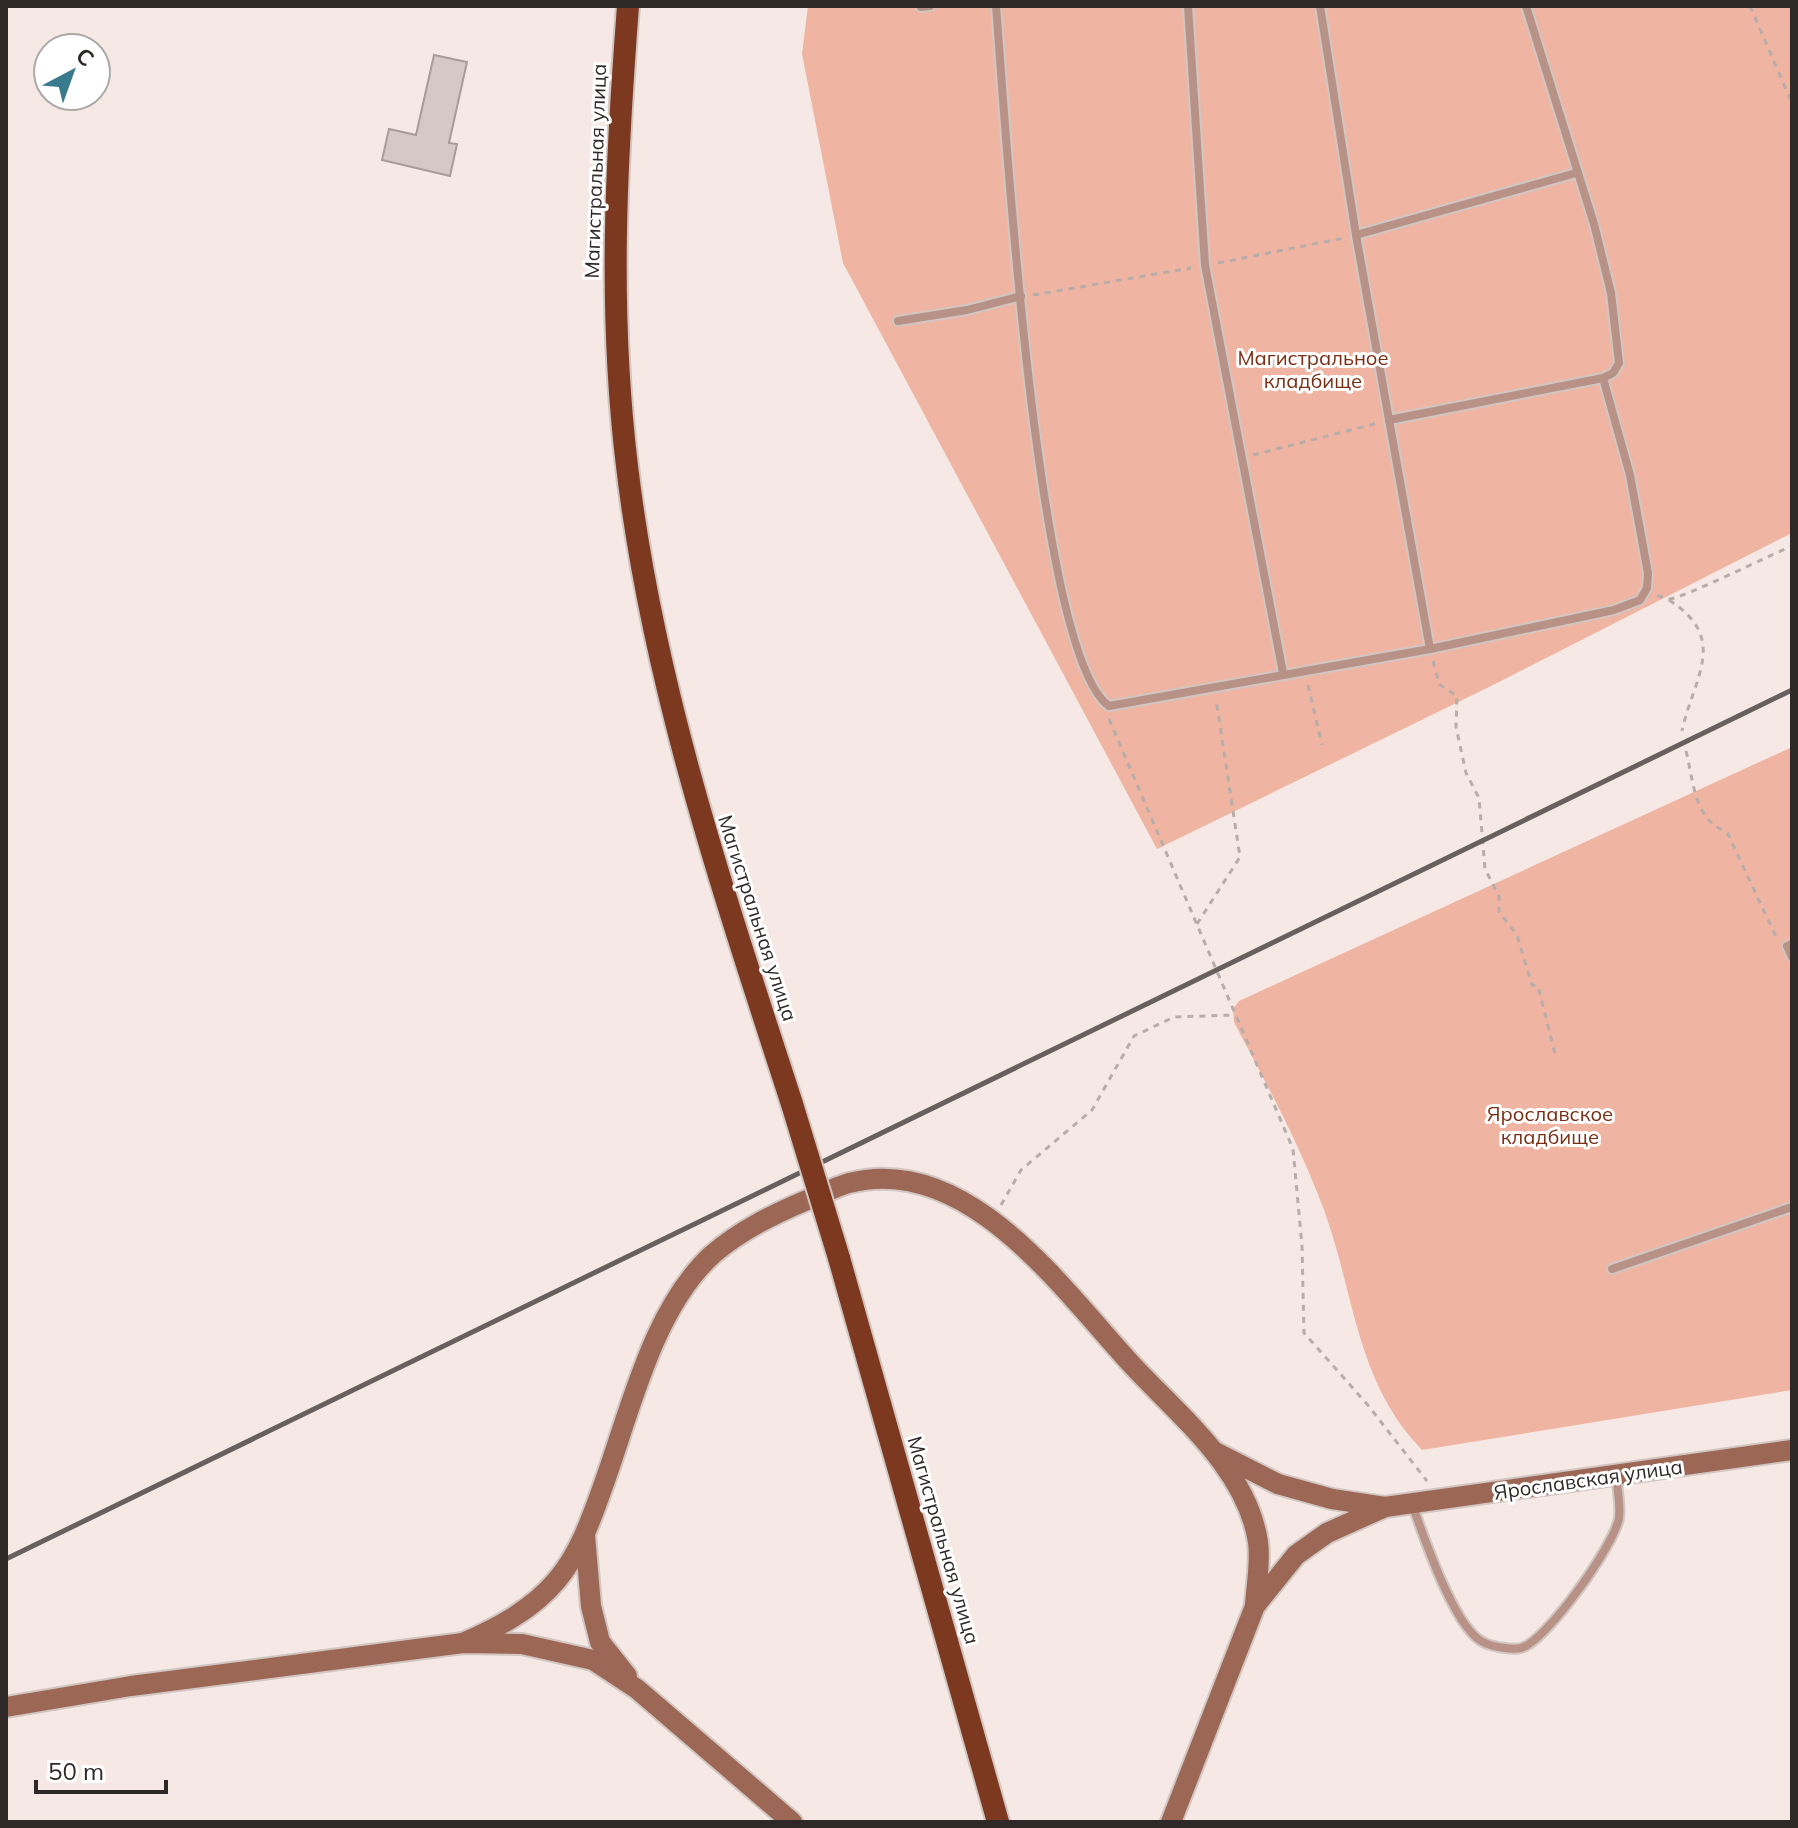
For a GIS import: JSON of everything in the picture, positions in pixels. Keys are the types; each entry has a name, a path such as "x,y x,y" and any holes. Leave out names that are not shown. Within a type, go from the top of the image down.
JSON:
{"highway":[{"name":"Магистральная улица","path":"628,6 613,246 619,386 637,532 661,661 716,872 839,1258 998,1822"}],"main road":[{"path":"463,1643 507,1624 557,1581 585,1535 661,1326 682,1291 713,1254 765,1218 849,1183 897,1180 945,1191 980,1210 1025,1250 1215,1452 1248,1508 1258,1543 1255,1606"},
{"name":"Ярославская улица","path":"1385,1507 1792,1450"},
{"path":"1215,1452 1278,1484 1332,1499 1385,1507"},
{"path":"1171,1822 1255,1606 1296,1555 1327,1533 1385,1507"},
{"path":"585,1535 591,1606 600,1642 637,1689"},
{"path":"6,1707 131,1686 463,1643 522,1644 593,1660 637,1689 792,1822"}],"lane":[{"path":"921,7 930,6"},
{"path":"996,6 1021,296 1045,505 1068,617 1102,701 1109,706 1430,649 1628,607 1642,597 1648,573 1630,475 1603,378"},
{"path":"1188,6 1205,265 1283,673"},
{"path":"1320,6 1356,235 1430,649"},
{"path":"1389,420 1603,378 1613,373 1619,363 1619,337 1594,224 1526,6"},
{"path":"1356,235 1576,173"},
{"path":"898,321 967,310 1021,296"},
{"path":"1790,945 1792,957"},
{"path":"1612,1269 1792,1207"},
{"path":"1412,1503 1437,1575 1470,1630 1483,1643 1520,1649 1532,1643 1578,1591 1612,1539 1619,1516 1616,1475"}],"path":[{"path":"1750,6 1792,103"},
{"path":"1021,296 1205,265 1356,235"},
{"path":"1240,458 1389,420"},
{"path":"1669,600 1699,590 1735,569 1792,546"},
{"path":"1642,597 1664,596 1689,612 1700,629 1705,645 1700,683 1682,731"},
{"path":"1430,649 1439,684 1457,696 1456,727 1466,773 1479,798 1485,869 1499,896 1499,912 1517,935 1532,985 1538,986 1555,1054"},
{"path":"1304,670 1322,745"},
{"path":"1196,926 1240,857 1215,687"},
{"path":"1102,701 1293,1149 1302,1246 1304,1333 1367,1404 1427,1481"},
{"path":"1686,751 1701,813 1711,826 1727,832 1774,938 1790,945"},
{"path":"1001,1205 1021,1170 1092,1110 1134,1036 1174,1017 1234,1015"}],"green space":[{"name":"Магистральное кладбище","path":"808,6 1792,6 1792,533 1487,688 1157,849 843,263 802,54"},
{"name":"Ярославское кладбище","path":"1792,747 1792,1390 1422,1450 1400,1424 1370,1367 1315,1186 1234,1022 1233,1009 1239,1001"}],"building":[{"path":"434,55 467,62 449,143 457,144 450,176 382,160 389,129 416,135"}],"railway":[{"path":"6,1559 1792,690"}]}
